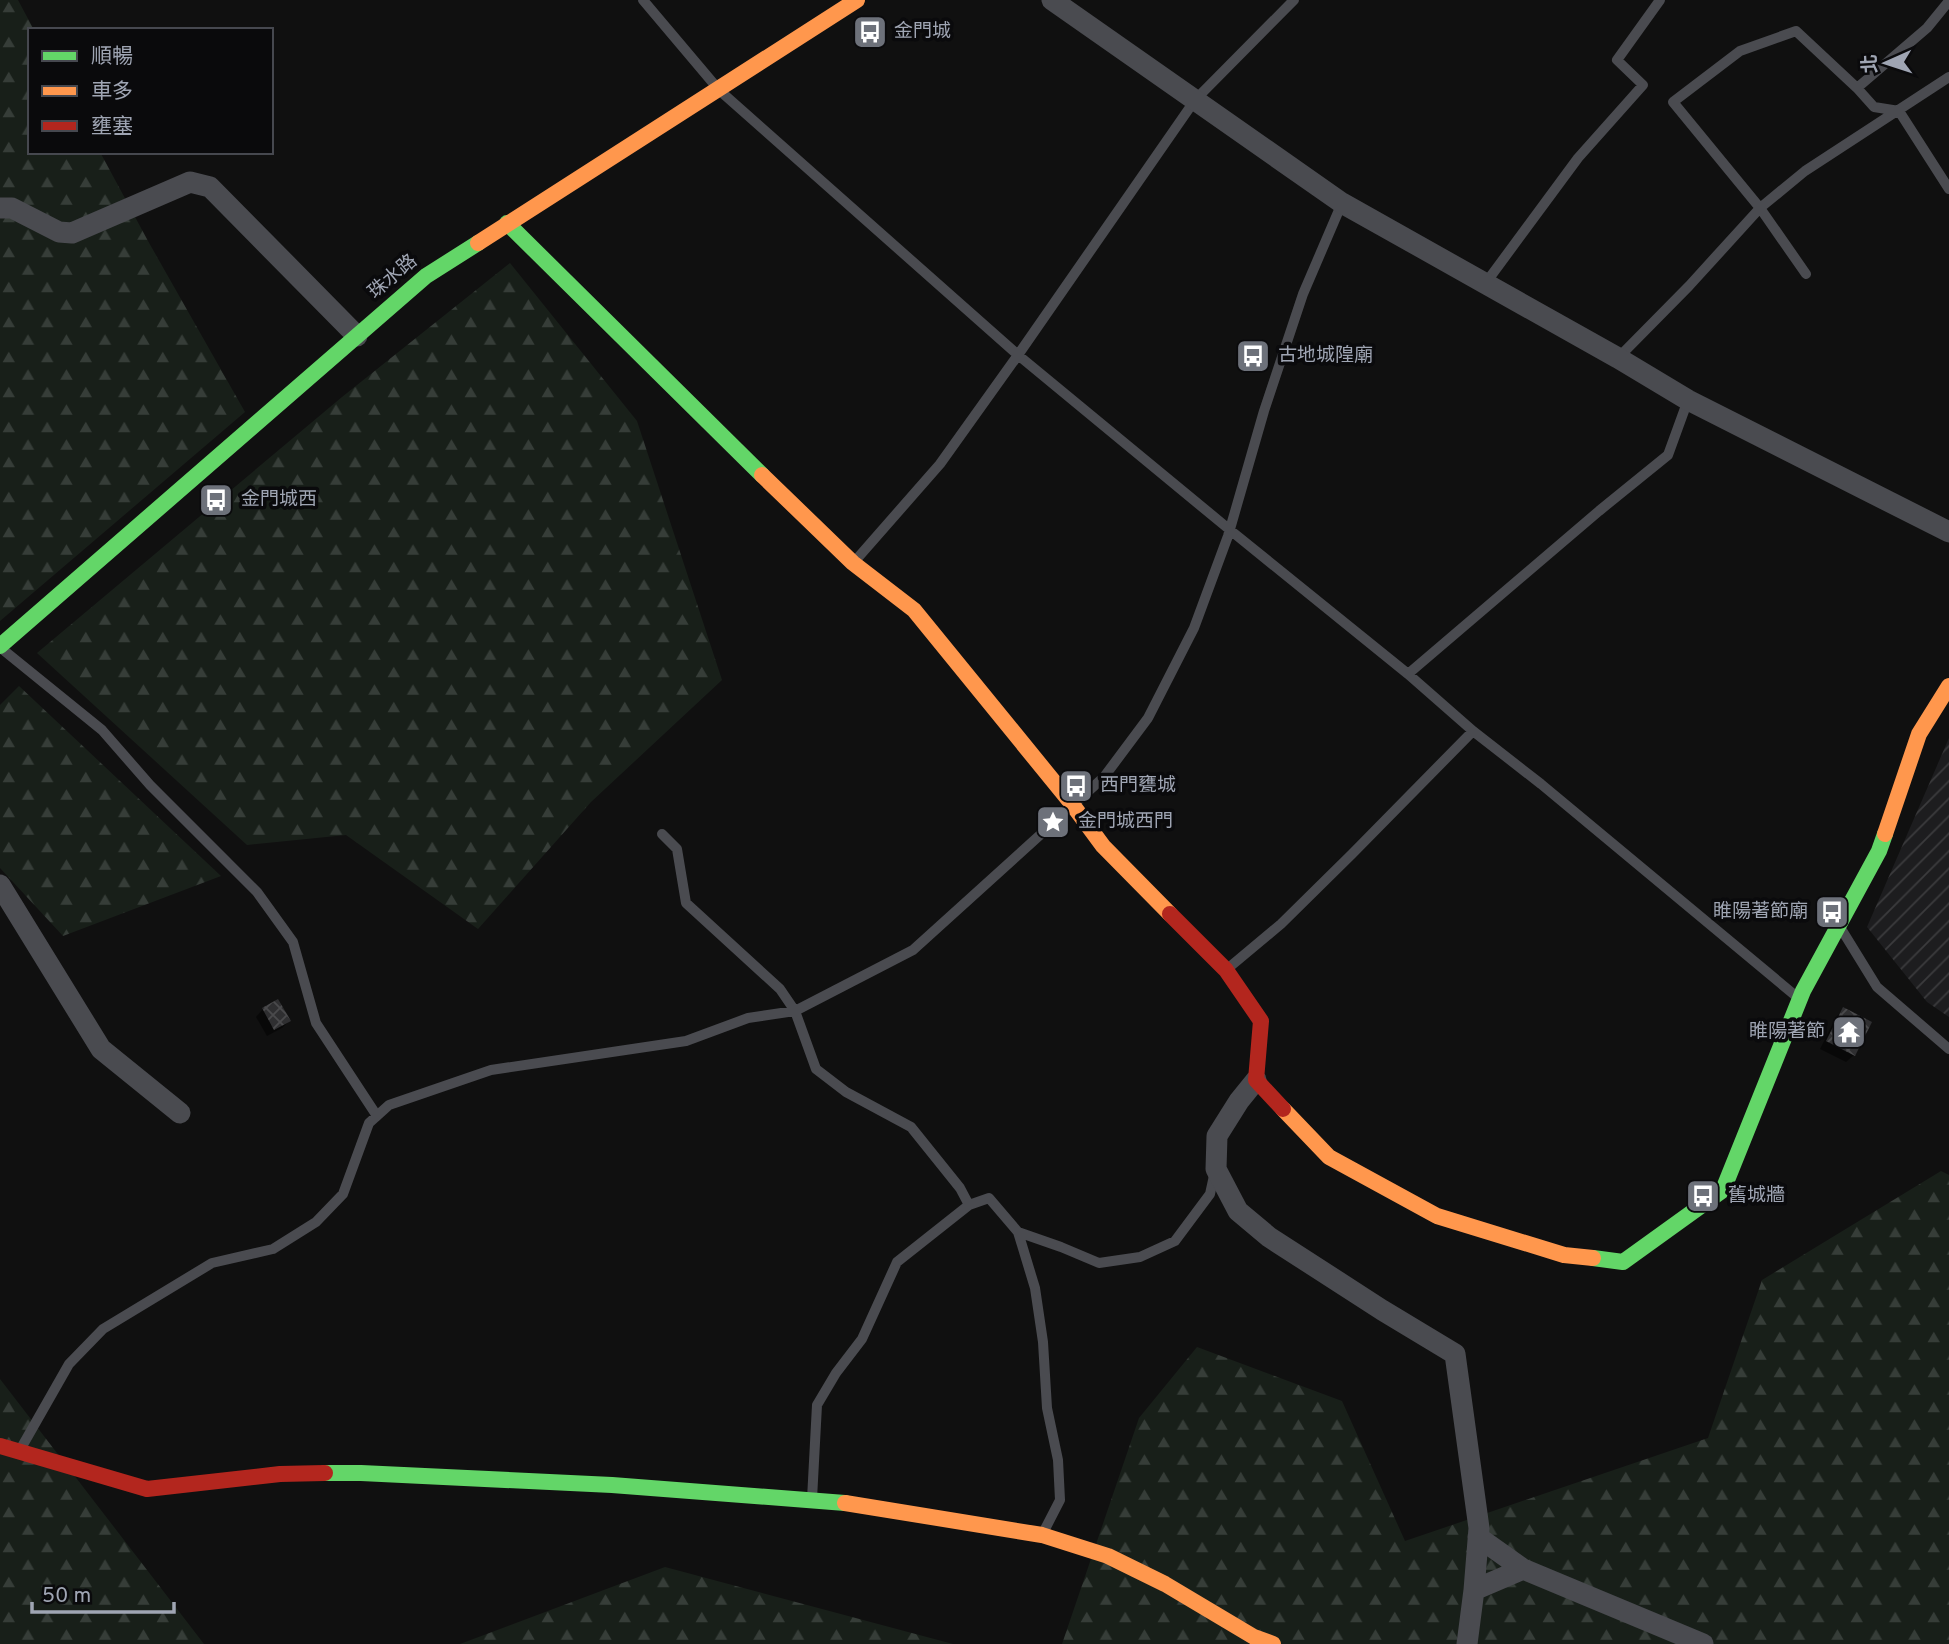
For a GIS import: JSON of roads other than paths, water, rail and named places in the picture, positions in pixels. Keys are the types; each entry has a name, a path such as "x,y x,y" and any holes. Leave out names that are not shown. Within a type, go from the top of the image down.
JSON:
{"street":[{"name":"珠水路","path":"0,647 426,275 857,0"},
{"path":"1052,0 1342,203 1688,400 1949,532"},
{"path":"0,208 12,208 59,232 72,233 190,182 210,187 357,336"},
{"path":"507,223 748,463 853,563 914,610 1103,846 1226,970 1261,1021 1256,1080 1238,1101 1217,1136 1216,1169 1238,1211 1269,1237 1455,1354 1479,1528 1475,1590 1467,1644"},
{"path":"1256,1080 1329,1157 1437,1216 1564,1255 1623,1262 1723,1189 1799,999 1879,851 1919,734 1949,686"},
{"path":"0,886 101,1049 180,1113"},
{"path":"0,1446 147,1489 280,1474 361,1473 612,1485 840,1502 1042,1535 1108,1556 1165,1584 1254,1637 1273,1644"},
{"path":"1478,1536 1523,1569 1703,1644"},
{"path":"1475,1590 1523,1569"}],"lane":[{"path":"643,0 719,90 1018,355 1799,999"},
{"path":"853,563 940,464 1195,100 1294,0"},
{"path":"1485,284 1578,158 1643,85 1617,60 1660,0"},
{"path":"1857,88 1927,28 1949,1"},
{"path":"1805,274 1760,208 1673,102 1740,51 1796,31 1874,107 1899,111 1949,189"},
{"path":"1618,358 1760,208 1805,171 1949,78"},
{"path":"20,1451 69,1364 103,1329 212,1263 273,1249 316,1222 343,1194 369,1123 389,1105 491,1070 685,1041 748,1018 795,1010 912,950 1104,777 1148,718 1194,628 1230,530 1264,411 1303,294 1342,203"},
{"path":"1408,674 1668,455 1688,400"},
{"path":"0,647 102,730 150,785 257,892 293,942 316,1023 377,1116"},
{"path":"1226,970 1280,924 1473,731"},
{"path":"662,834 677,849 686,903 780,989 795,1010 816,1069 846,1091 911,1127 960,1188 969,1205"},
{"path":"1839,924 1877,987 1949,1049"},
{"path":"1018,1232 1099,1263 1140,1257 1175,1241 1210,1194 1216,1169"},
{"path":"812,1500 817,1405 836,1373 862,1339 897,1262 969,1205 989,1198 1018,1232 1035,1288 1043,1342 1046,1408 1058,1460 1060,1500 1042,1535"}],"place":[{"name":"金門城","path":"870,32"},
{"name":"古地城隍廟","path":"1253,356"},
{"name":"金門城西","path":"216,500"},
{"name":"西門甕城","path":"1076,786"},
{"name":"金門城西門","path":"1053,822"},
{"name":"睢陽著節廟","path":"1832,912"},
{"name":"睢陽著節","path":"1849,1032"},
{"name":"舊城牆","path":"1703,1196"}]}
